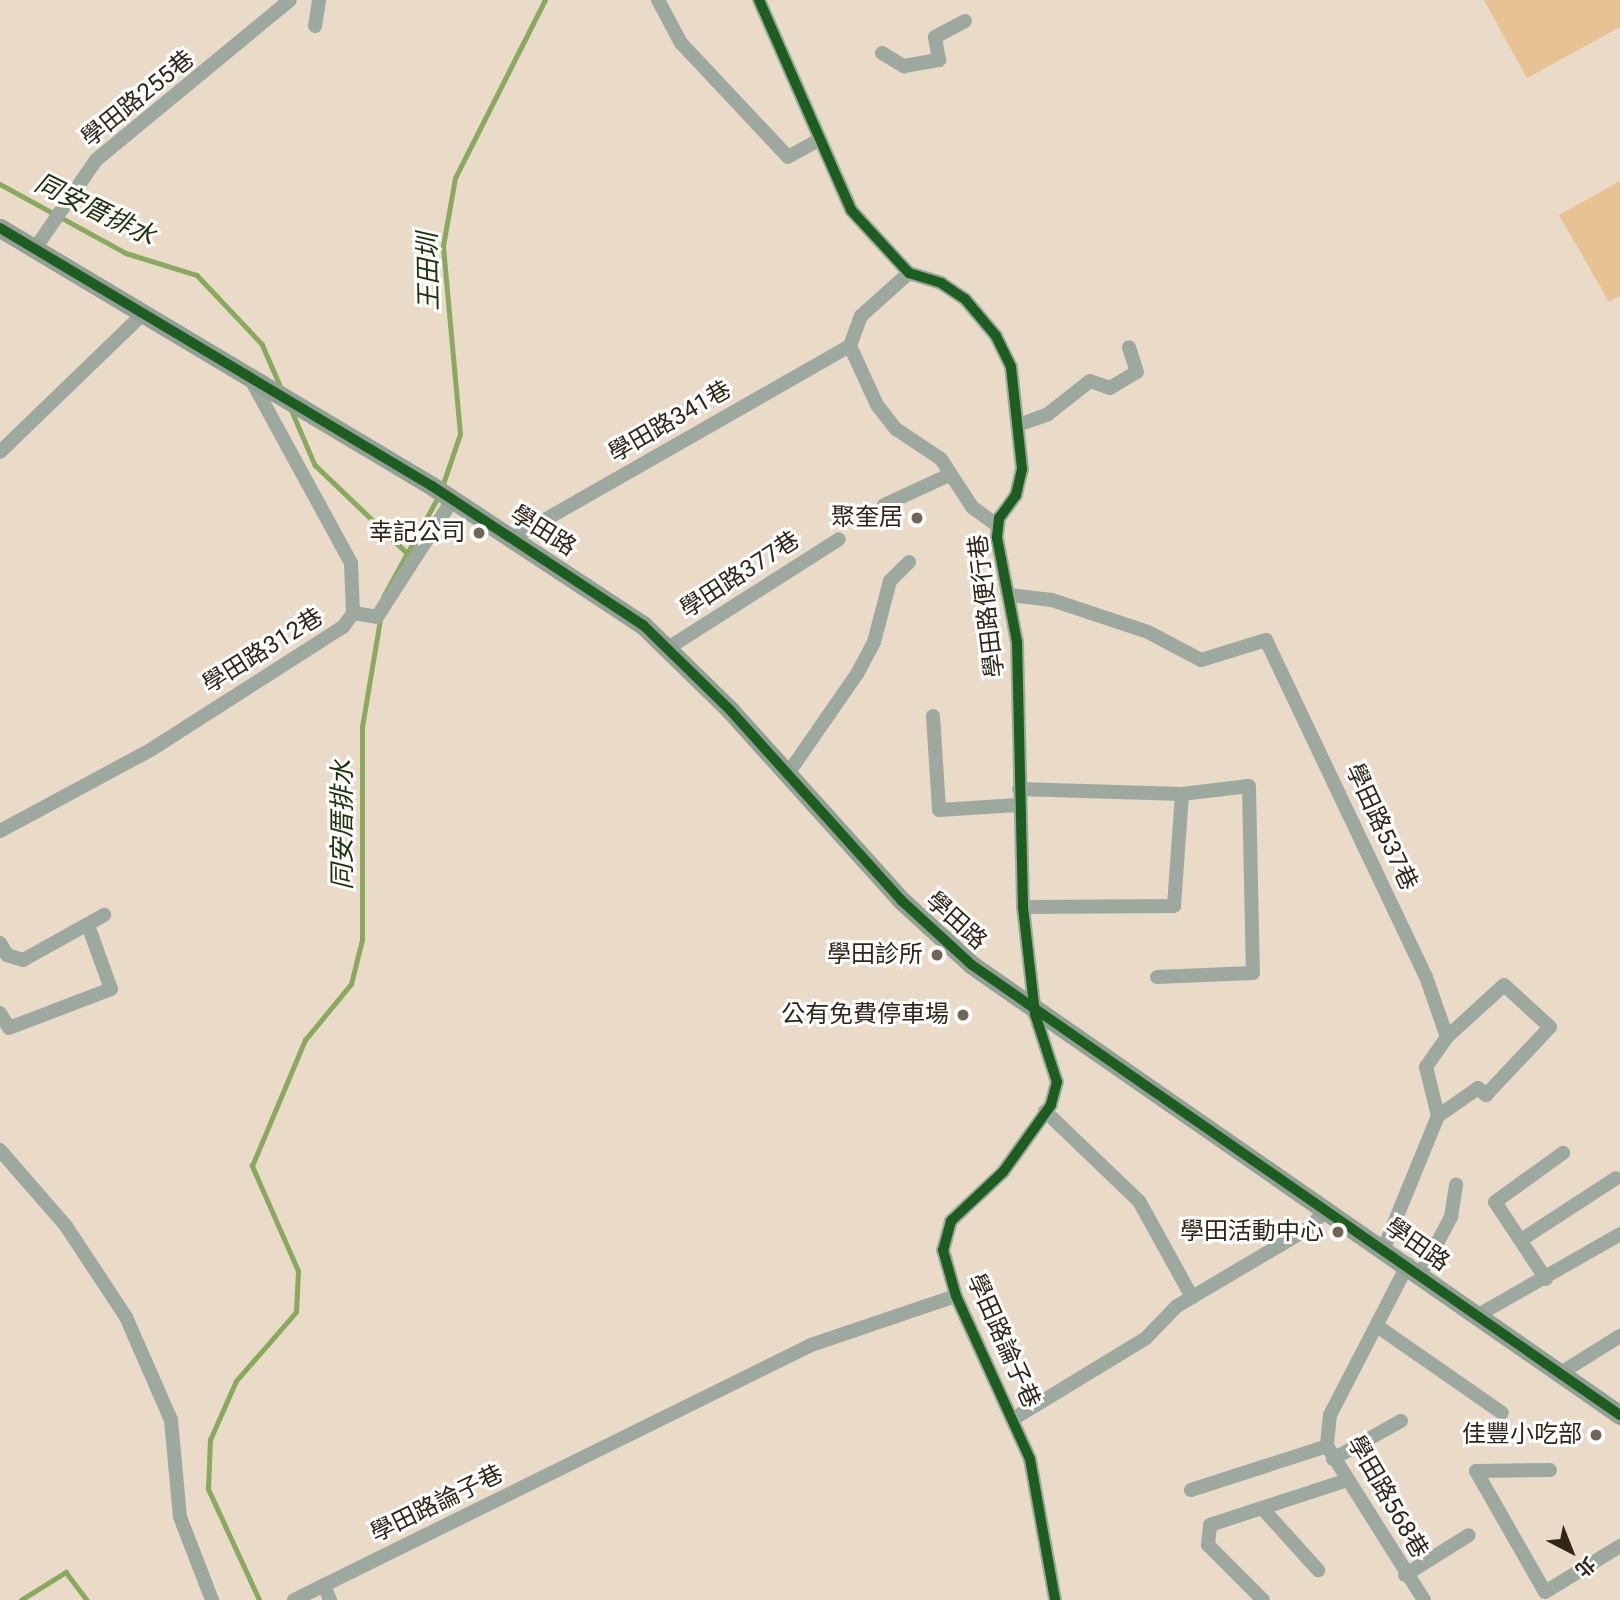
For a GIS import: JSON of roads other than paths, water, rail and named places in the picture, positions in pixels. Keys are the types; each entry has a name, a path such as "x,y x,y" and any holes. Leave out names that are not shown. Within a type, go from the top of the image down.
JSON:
{"main road":[{"path":"0,228 39,242 143,313 250,376"},
{"name":"學田路","path":"250,376 453,499 643,625 787,775 901,900 1035,1014 1564,1371 1620,1415"}],"street":[{"name":"學田路255巷","path":"39,242 96,160 289,0"},
{"path":"315,26 319,0"},
{"path":"658,0 681,43 788,157 817,141"},
{"path":"759,0 817,141 851,210 909,273 861,316 850,346 877,405 896,429 941,459 972,507 998,526"},
{"path":"882,53 904,66 939,60 935,37 965,21"},
{"name":"學田路便行巷","path":"909,273 942,283 965,299 996,335 1011,368 1021,425 1022,469 998,526 1017,642 1018,805 1023,907 1035,1014"},
{"path":"0,452 143,313"},
{"name":"學田路341巷","path":"513,538 850,346"},
{"path":"1021,425 1048,414 1090,381 1110,388 1137,372 1129,347"},
{"name":"學田路312巷","path":"0,831 152,749 343,627 353,613 351,563 250,376"},
{"path":"884,505 949,475"},
{"path":"353,613 377,617 453,499"},
{"name":"學田路377巷","path":"665,650 839,539"},
{"path":"787,775 857,674 874,642 890,581 909,562"},
{"name":"學田路537巷","path":"1010,595 1052,600 1148,632 1201,660 1266,640 1426,976 1447,1037"},
{"path":"933,716 939,810 1018,805"},
{"path":"1019,789 1182,794 1249,786 1252,973 1157,977"},
{"path":"1023,907 1174,906 1182,794"},
{"path":"0,943 7,954 23,960 104,915"},
{"path":"0,1013 9,1028 111,989 88,925"},
{"path":"1384,1248 1438,1116 1478,1088 1486,1095 1550,1027 1504,985 1447,1037 1426,1067 1438,1116"},
{"name":"學田路論子巷","path":"1035,1014 1057,1082 1045,1111 1003,1172 951,1221 943,1250 956,1296 1030,1459 1055,1600"},
{"path":"1045,1111 1139,1201 1192,1297"},
{"path":"0,1150 66,1226 126,1317 171,1420 180,1517 212,1600"},
{"path":"1546,1279 1496,1202 1563,1153"},
{"path":"1521,1240 1616,1178"},
{"name":"學田路568巷","path":"1423,1600 1405,1574 1365,1502 1345,1481 1330,1452 1329,1415 1377,1326 1451,1217 1456,1184"},
{"name":"學田路論子巷","path":"1013,1419 1146,1338 1157,1320 1309,1228 1327,1209"},
{"path":"1480,1314 1546,1279 1620,1234"},
{"name":"學田路論子巷","path":"294,1600 811,1345 956,1296"},
{"path":"1377,1326 1502,1413"},
{"path":"1564,1371 1620,1336"},
{"path":"1191,1490 1330,1452 1401,1420"},
{"path":"1550,1470 1476,1471 1545,1591 1620,1546"},
{"path":"1263,1600 1208,1545 1210,1525 1345,1481"},
{"path":"1262,1508 1318,1570"},
{"path":"1405,1574 1469,1535"},
{"path":"324,1585 330,1600"}],"waterway":[{"name":"王田圳","path":"442,487 460,434 443,246 455,178 545,0"},
{"name":"同安厝排水","path":"0,184 126,253 197,275 262,344 281,388"},
{"name":"同安厝排水","path":"291,409 315,465 406,552"},
{"name":"王田圳","path":"383,597 439,495"},
{"name":"同安厝排水","path":"259,1600 208,1489 210,1440 236,1381 296,1312 298,1271 252,1166 305,1040 351,984 362,940 362,727 380,619"},
{"path":"21,1600 66,1572 87,1600"}],"place":[{"name":"聚奎居","path":"917,518"},
{"name":"幸記公司","path":"479,533"},
{"name":"學田診所","path":"937,955"},
{"name":"公有免費停車場","path":"963,1015"},
{"name":"學田活動中心","path":"1338,1232"},
{"name":"佳豐小吃部","path":"1596,1435"}]}
